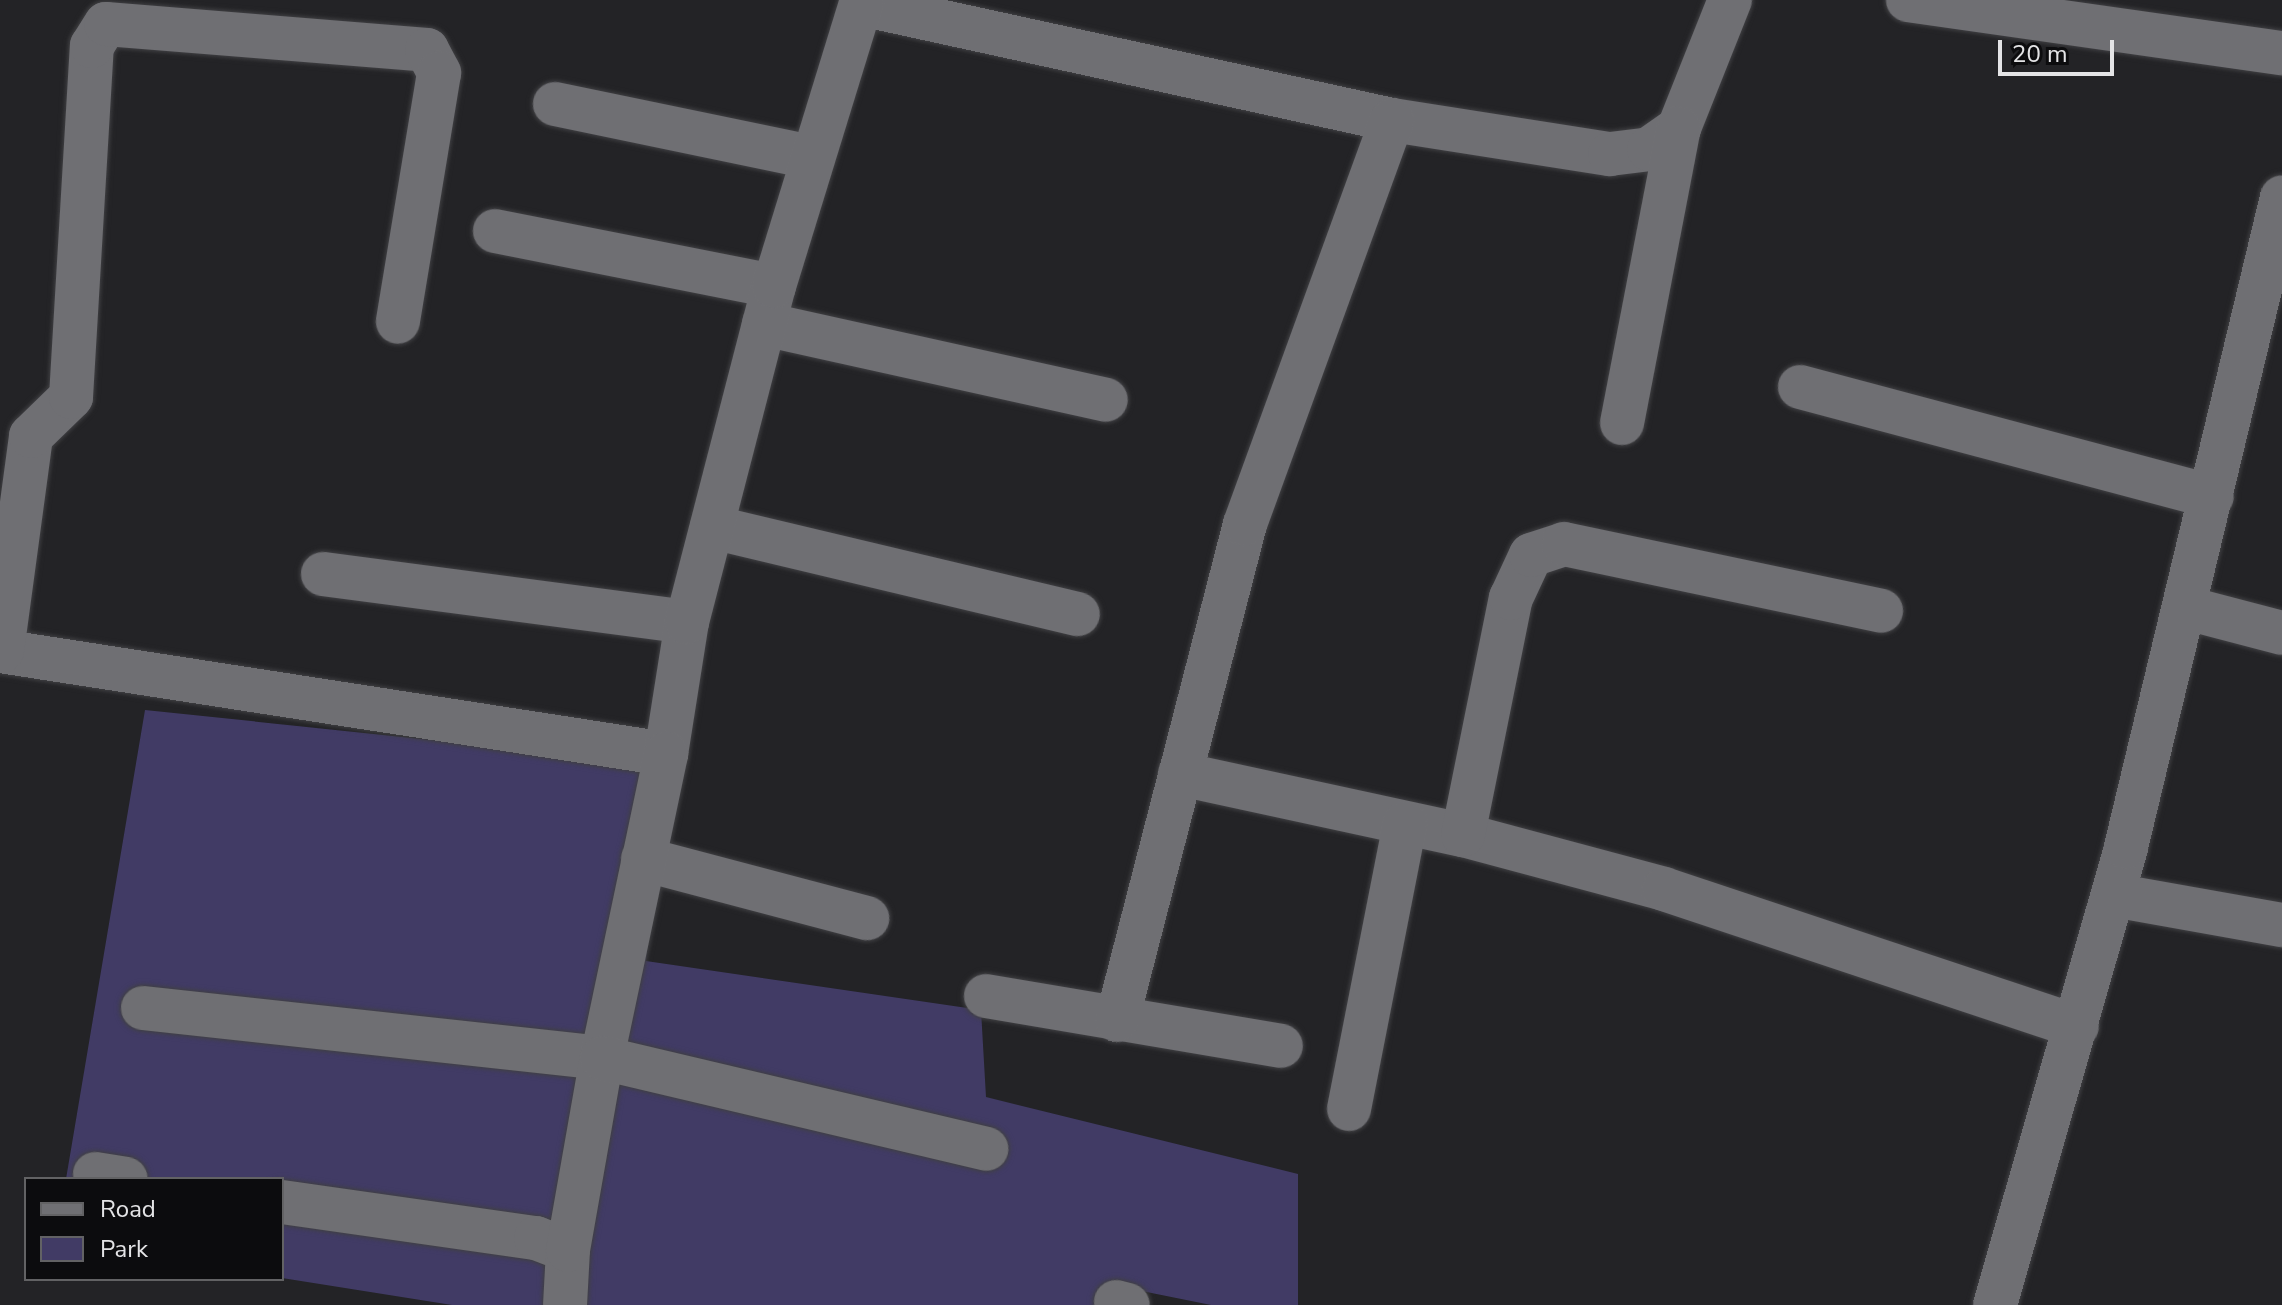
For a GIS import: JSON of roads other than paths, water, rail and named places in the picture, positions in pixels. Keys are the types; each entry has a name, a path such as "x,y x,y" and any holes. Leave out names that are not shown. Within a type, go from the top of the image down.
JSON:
{"street":[{"path":"1622,423 1679,128 1730,0"},
{"path":"1908,0 2282,53"},
{"path":"565,1305 568,1250 602,1058 666,754 687,622 769,305 861,2 1392,120 1610,154 1649,149 1679,128"},
{"path":"398,322 439,73 427,50 106,24 92,46 71,397 31,436 1,651 666,754"},
{"path":"555,104 812,157"},
{"path":"1117,1020 1245,524 1392,120"},
{"path":"1995,1305 2113,895 2187,608 2282,197"},
{"path":"495,231 1106,400"},
{"path":"1800,387 2212,497"},
{"path":"712,527 1078,614"},
{"path":"1463,835 1511,598 1531,555 1564,544 1881,611"},
{"path":"323,574 687,622"},
{"path":"2187,608 2282,633"},
{"path":"1180,774 1463,835 1664,889 2077,1026"},
{"path":"1349,1109 1405,823"},
{"path":"643,859 867,918"},
{"path":"2113,895 2282,925"},
{"path":"986,996 1281,1046"},
{"path":"143,1008 602,1058 986,1149"},
{"path":"284,1202 536,1238 568,1250"}]}
